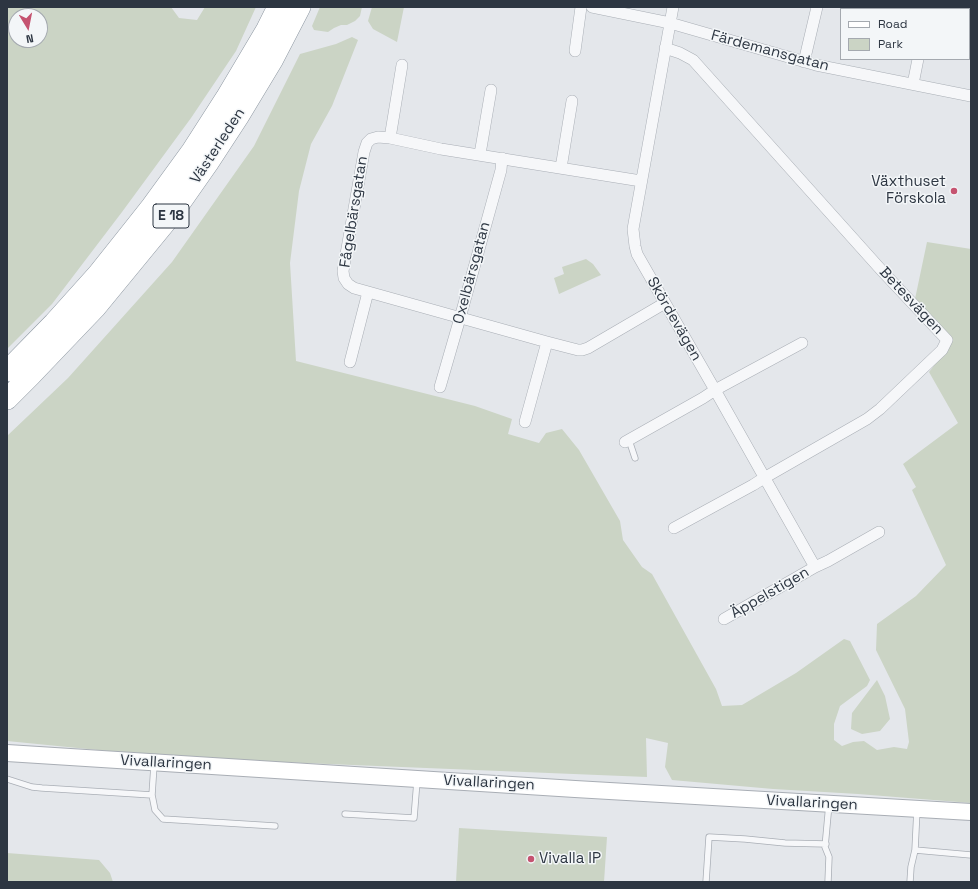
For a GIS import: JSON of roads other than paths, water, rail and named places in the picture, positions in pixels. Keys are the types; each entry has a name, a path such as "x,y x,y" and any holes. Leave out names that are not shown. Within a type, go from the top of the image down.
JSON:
{"highway":[{"name":"Västerleden","path":"7,371 54,323 98,274 152,206 192,151 226,98 264,35 278,7"},
{"name":"Västerleden","path":"7,399 95,308 173,213 238,118 273,59 300,7"}],"street":[{"path":"575,51 581,7"},
{"name":"Färdemansgatan","path":"592,7 670,23 804,62 971,96"},
{"name":"Skördevägen","path":"673,7 633,229 634,246 644,268 815,567"},
{"path":"804,62 817,7"},
{"name":"Betesvägen","path":"665,48 680,53 693,60 883,272 947,340 942,350 880,409 867,419 753,485 674,528"},
{"path":"913,84 918,60"},
{"path":"390,138 402,65"},
{"path":"480,154 491,90"},
{"path":"561,168 572,101"},
{"name":"Fågelbärsgatan","path":"642,182 480,154 441,149 390,138 378,137 371,139 367,143 364,152 343,271 344,278 348,284 354,288 578,350 588,348 665,303"},
{"name":"Oxelbärsgatan","path":"440,387 460,318 502,158"},
{"path":"350,362 368,292"},
{"path":"525,422 547,342"},
{"path":"627,441 715,390 802,343"},
{"name":"Äppelstigen","path":"724,619 879,532"},
{"name":"Vivallaringen","path":"7,753 971,812"}],"lane":[{"path":"627,441 634,458"},
{"path":"154,762 152,795 155,810 163,819 275,826"},
{"path":"7,779 32,787 152,795"},
{"path":"345,814 414,818 417,779"},
{"path":"828,882 829,857 825,847 829,804"},
{"path":"910,882 911,867 915,850 917,809"},
{"path":"706,882 709,837 785,843 826,844"},
{"path":"915,850 971,855"}],"place":[{"name":"Växthuset Förskola","path":"954,191"},
{"name":"Vivalla IP","path":"531,859"}]}
